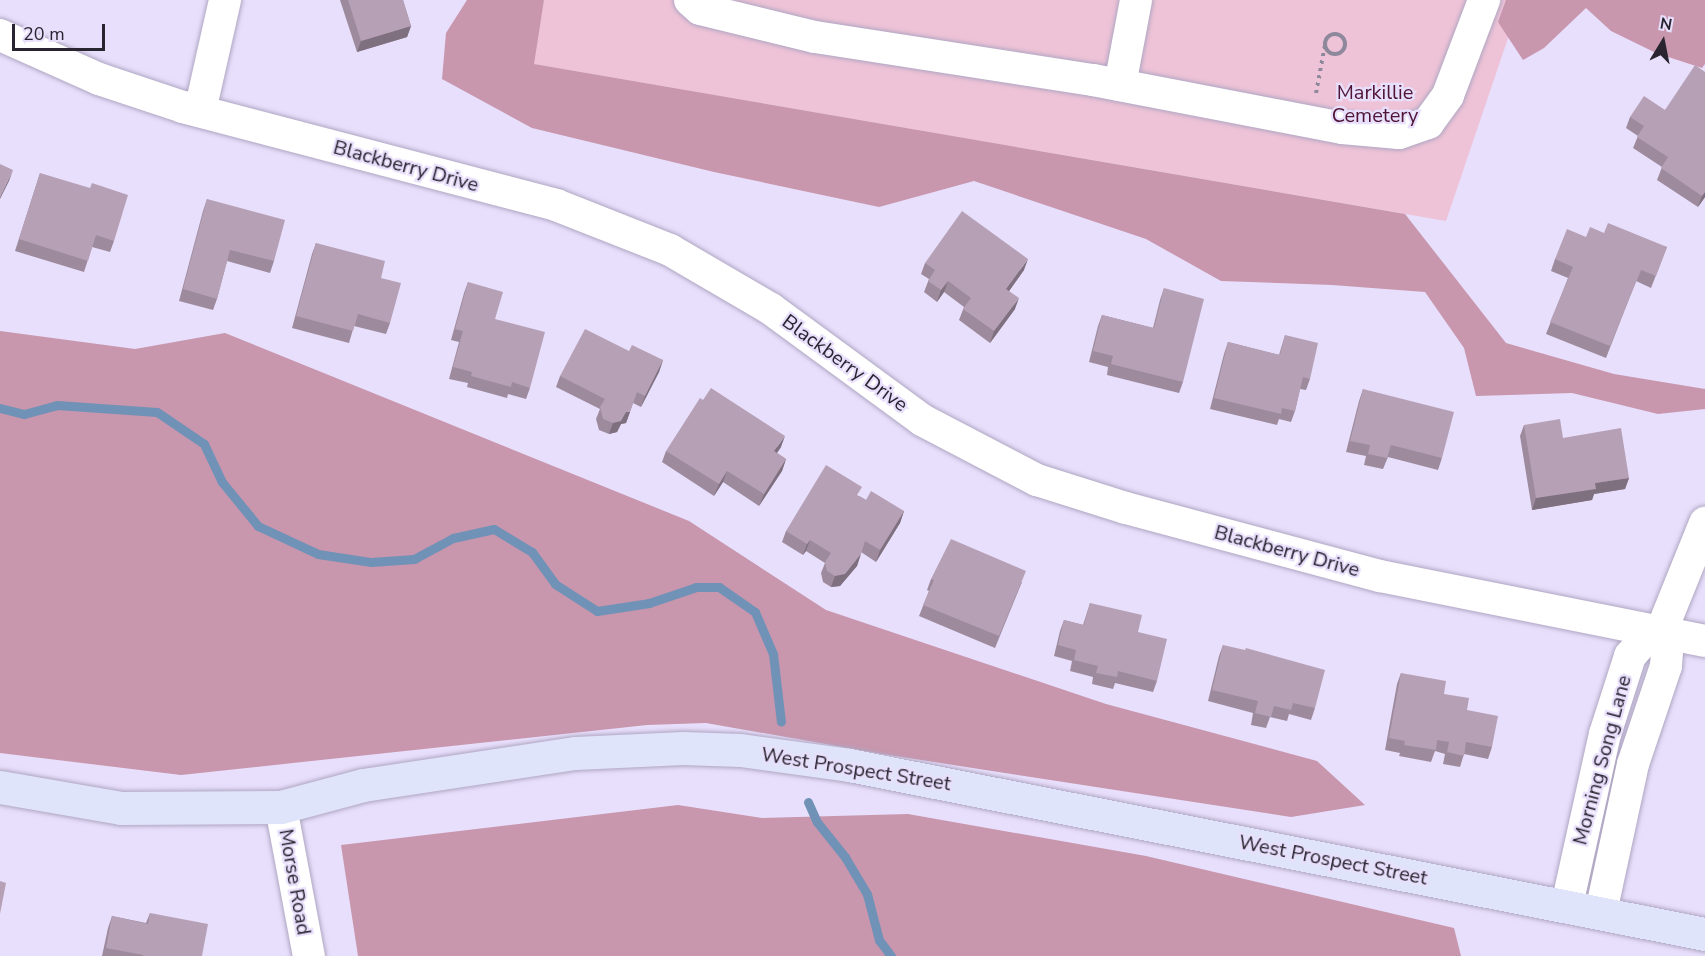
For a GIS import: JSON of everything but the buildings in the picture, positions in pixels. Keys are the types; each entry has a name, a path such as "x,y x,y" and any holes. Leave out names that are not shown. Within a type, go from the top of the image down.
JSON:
{"street":[{"path":"200,111 225,0"},
{"path":"690,0 700,9 815,37 1120,86 1310,123 1399,133 1428,123 1448,95 1484,0"},
{"path":"1120,86 1136,0"},
{"name":"Blackberry Drive","path":"0,35 99,79 200,111 556,205 670,250 771,309 922,420 1037,480 1126,508 1380,576 1705,641"},
{"path":"1661,632 1705,523"},
{"name":"Morning Song Lane","path":"1567,905 1605,734 1630,656 1642,642 1661,632 1667,650 1666,666 1633,764 1601,912"},
{"name":"West Prospect Street","path":"0,787 121,808 281,807 363,785 575,753 682,748 740,750 849,765 1705,934"},
{"name":"Morse Road","path":"281,807 309,956"}],"path":[{"path":"1310,123 1325,45 1329,36 1335,34 1345,42 1342,51 1336,54 1327,50 1325,45"}],"green space":[{"name":"Markillie Cemetery","path":"544,0 1521,0 1446,221 533,64"}],"shaded area":[{"path":"467,0 544,0 534,64 1405,214 1506,343 1614,374 1705,389 1705,409 1658,414 1572,393 1476,396 1464,348 1425,292 1332,285 1221,281 1146,239 974,181 879,207 714,172 532,128 442,79 446,33"},
{"path":"1506,0 1705,0 1705,64 1702,68 1656,53 1611,31 1586,8 1544,48 1523,60 1498,22"},
{"path":"0,331 135,349 225,333 689,521 826,610 1106,704 1317,761 1365,805 1291,817 882,754 706,723 647,725 181,775 0,753"},
{"path":"678,805 762,818 908,814 1146,856 1454,928 1461,956 358,956 341,845"}],"waterway":[{"path":"0,408 24,414 57,405 157,412 204,444 222,482 258,526 318,554 371,562 414,559 453,538 494,529 532,552 555,584 597,611 649,603 696,587 719,587 755,612 773,654 781,722"},
{"path":"808,802 817,822 845,857 867,894 879,940 891,956"}]}
